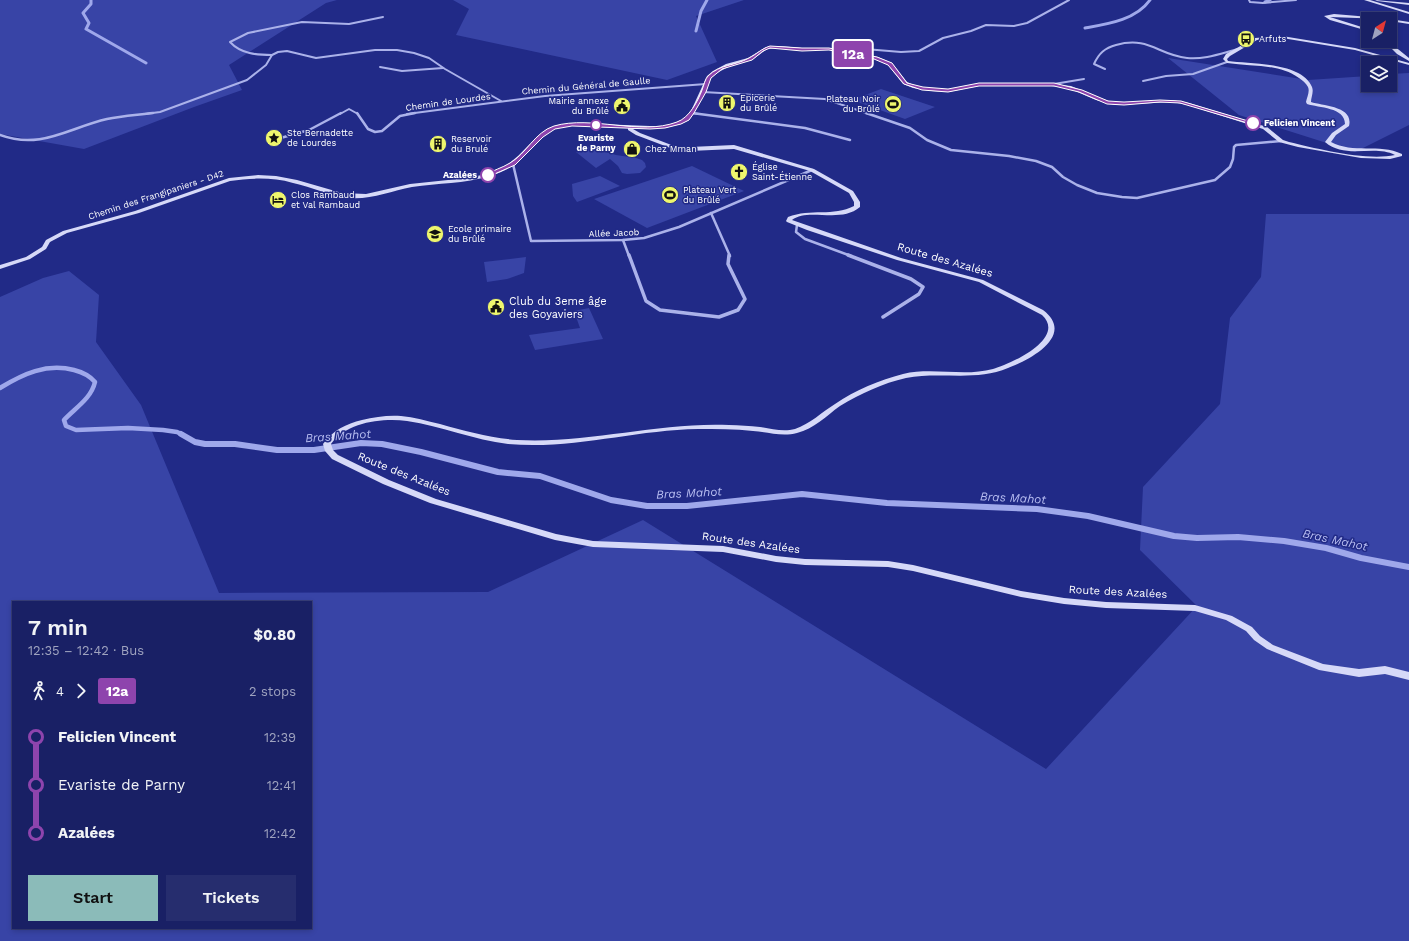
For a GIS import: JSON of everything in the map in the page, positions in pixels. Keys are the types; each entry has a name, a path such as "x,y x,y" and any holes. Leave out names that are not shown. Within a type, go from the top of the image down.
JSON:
{"main road":[{"path":"1366,0 1409,13"},
{"path":"1377,0 1409,4"},
{"path":"1361,17 1326,16 1331,19 1361,28"},
{"path":"1397,21 1409,23"},
{"path":"692,113 703,92 708,77 721,68 750,59 761,50 770,47 837,50 884,61 896,71 905,84 922,89 944,91 979,85 1054,84 1081,91 1107,102 1124,104 1160,101 1181,102 1255,124 1273,133 1282,141 1325,152 1353,156 1382,157 1400,155 1386,151 1344,149 1331,145 1328,142 1329,138 1348,125 1348,118 1341,111 1308,102 1310,88 1307,82 1294,73 1281,67 1265,64 1236,64 1227,62 1226,59 1228,55 1256,39 1269,37 1294,37 1355,49 1409,64"},
{"path":"1394,48 1409,60"},
{"name":"Chemin des Frangipaniers - D42","path":"0,267 16,263 37,254 44,248 48,241 65,232 137,212 229,180 270,177 288,180 334,194 358,196 410,186 490,175 513,164 541,136 553,128 572,124 631,128 672,125 687,119 692,113"},
{"path":"631,128 630,130 638,134 673,146 690,149 734,147 812,170 851,192 857,202 857,207 846,213 798,214 789,220 797,225"},
{"name":"Route des Azalées","path":"797,225 899,259 972,278 989,284 1041,311 1051,321 1051,333 1036,350 1018,362 1001,369 973,374 919,374 895,379 841,403 815,422 794,432 714,427 688,427 610,437 540,442 517,442 494,439 408,419 389,418 370,420 338,431 330,438 327,444 329,451 346,464 432,501 555,537 607,544 723,549 776,559 805,562 888,564 913,568 1021,594 1064,601 1106,605 1149,605 1195,608 1229,618 1249,629 1256,638 1270,647 1322,667 1359,673 1385,670 1409,676"}],"street":[{"path":"837,50 853,48 901,52 919,51 943,38 971,31 982,26 995,24 1020,25 1027,23 1069,0"},
{"path":"1249,0 1250,2 1258,3 1296,0"},
{"path":"383,17 349,24 302,22 248,33 230,42 233,46 250,54 272,55 278,52 287,51 308,57 320,58 375,50 397,50 424,56 501,101"},
{"path":"1105,69 1094,64 1098,54 1104,49 1130,40 1149,44 1186,58 1224,53 1240,48"},
{"path":"0,135 14,140 28,141 46,138 107,119 160,112 247,80 266,65 272,55"},
{"path":"1143,81 1166,76 1193,74 1227,62"},
{"path":"380,67 402,71 443,68"},
{"path":"1054,84 1084,79"},
{"name":"Chemin du Général de Gaulle","path":"501,101 572,93 706,84"},
{"path":"703,92 825,99 910,128 927,140 947,149 960,152 1009,156 1036,161 1052,167 1063,177 1077,185 1097,193 1122,197 1138,198 1210,181 1224,173 1230,167 1233,159 1234,147 1236,145 1282,141"},
{"name":"Chemin de Lourdes","path":"277,139 309,130 349,108 355,110 368,128 378,132 384,130 397,118 407,114 501,101"},
{"path":"692,113 805,128 850,140"},
{"name":"Allée Jacob","path":"513,164 531,241 623,240 644,238 710,213 812,170"},
{"path":"623,240 646,301 652,306 668,311 719,318 738,310 746,299 728,264 730,257 710,213"},
{"path":"797,225 796,232 805,239 919,283 922,287 922,291 883,317"}],"shaded area":[{"path":"0,0 337,0 326,3 229,65 242,90 84,149 0,134"},
{"path":"453,0 744,0 696,16 717,62 667,80 456,35 469,9"},
{"path":"1168,58 1308,80 1361,76 1361,92 1397,92 1397,74 1409,73 1409,125 1355,152 1239,115"},
{"name":"Plateau Noir du Brûlé","path":"881,89 935,107 905,119 852,100"},
{"path":"583,145 616,155 642,160 646,167 640,173 622,173 618,166 610,159 596,168 576,152 583,150 580,147"},
{"name":"Plateau Vert du Brûlé","path":"692,166 744,191 647,228 594,199"},
{"path":"600,176 620,186 577,202 573,196 572,184"},
{"path":"1266,214 1409,214 1409,941 0,941 0,297 43,278 69,271 99,295 96,342 141,405 219,593 488,592 643,520 1046,769 1197,606 1140,550 1143,487 1220,404 1230,318 1261,277"},
{"path":"526,257 524,273 507,279 487,282 484,262"},
{"path":"589,308 603,339 535,350 529,335 580,328 574,311"}],"waterway":[{"path":"91,0 91,4 83,13 89,23 86,29 146,63"},
{"path":"696,31 701,11 707,0"},
{"path":"1085,28 1112,23 1129,17 1144,7 1150,0"},
{"path":"1265,2 1270,0"},
{"name":"Bras Mahot","path":"0,388 17,378 35,371 54,368 74,370 85,374 95,382 90,393 82,403 64,420 66,426 76,430 128,428 163,430 181,434"},
{"name":"Bras Mahot","path":"181,434 195,442 205,444 235,444 277,450 314,450 361,443 382,444 421,452 498,472 540,476 611,500 647,506 687,506 802,494 887,503 1037,509 1088,516 1174,536 1197,538 1238,537 1284,541 1326,548 1361,558 1409,567"}],"bus line":[{"name":"12a","path":"488,175 513,164 520,159 546,131 560,126 572,124 650,128 665,127 679,123 687,119 692,113 703,92 708,77 721,68 750,59 756,56 761,50 770,47 829,49 876,58 890,64 905,84 922,89 940,91 979,85 1054,84 1081,91 1098,99 1115,104 1160,101 1181,102 1253,123"}],"place":[{"name":"Arfuts","path":"1246,39"},
{"name":"Epicerie du Brûlé","path":"727,103"},
{"name":"Plateau Noir du Brûlé","path":"893,104"},
{"name":"Mairie annexe du Brûlé","path":"622,106"},
{"name":"Felicien Vincent","path":"1253,123"},
{"name":"Evariste de Parny","path":"596,125"},
{"name":"Ste Bernadette de Lourdes","path":"274,138"},
{"name":"Reservoir du Brulé","path":"438,144"},
{"name":"Chez Mman","path":"632,149"},
{"name":"Église Saint-Étienne","path":"739,172"},
{"name":"Azalées","path":"488,175"},
{"name":"Plateau Vert du Brûlé","path":"670,195"},
{"name":"Clos Rambaud et Val Rambaud","path":"278,200"},
{"name":"Ecole primaire du Brûlé","path":"435,234"},
{"name":"Club du 3eme âge des Goyaviers","path":"496,307"}]}
